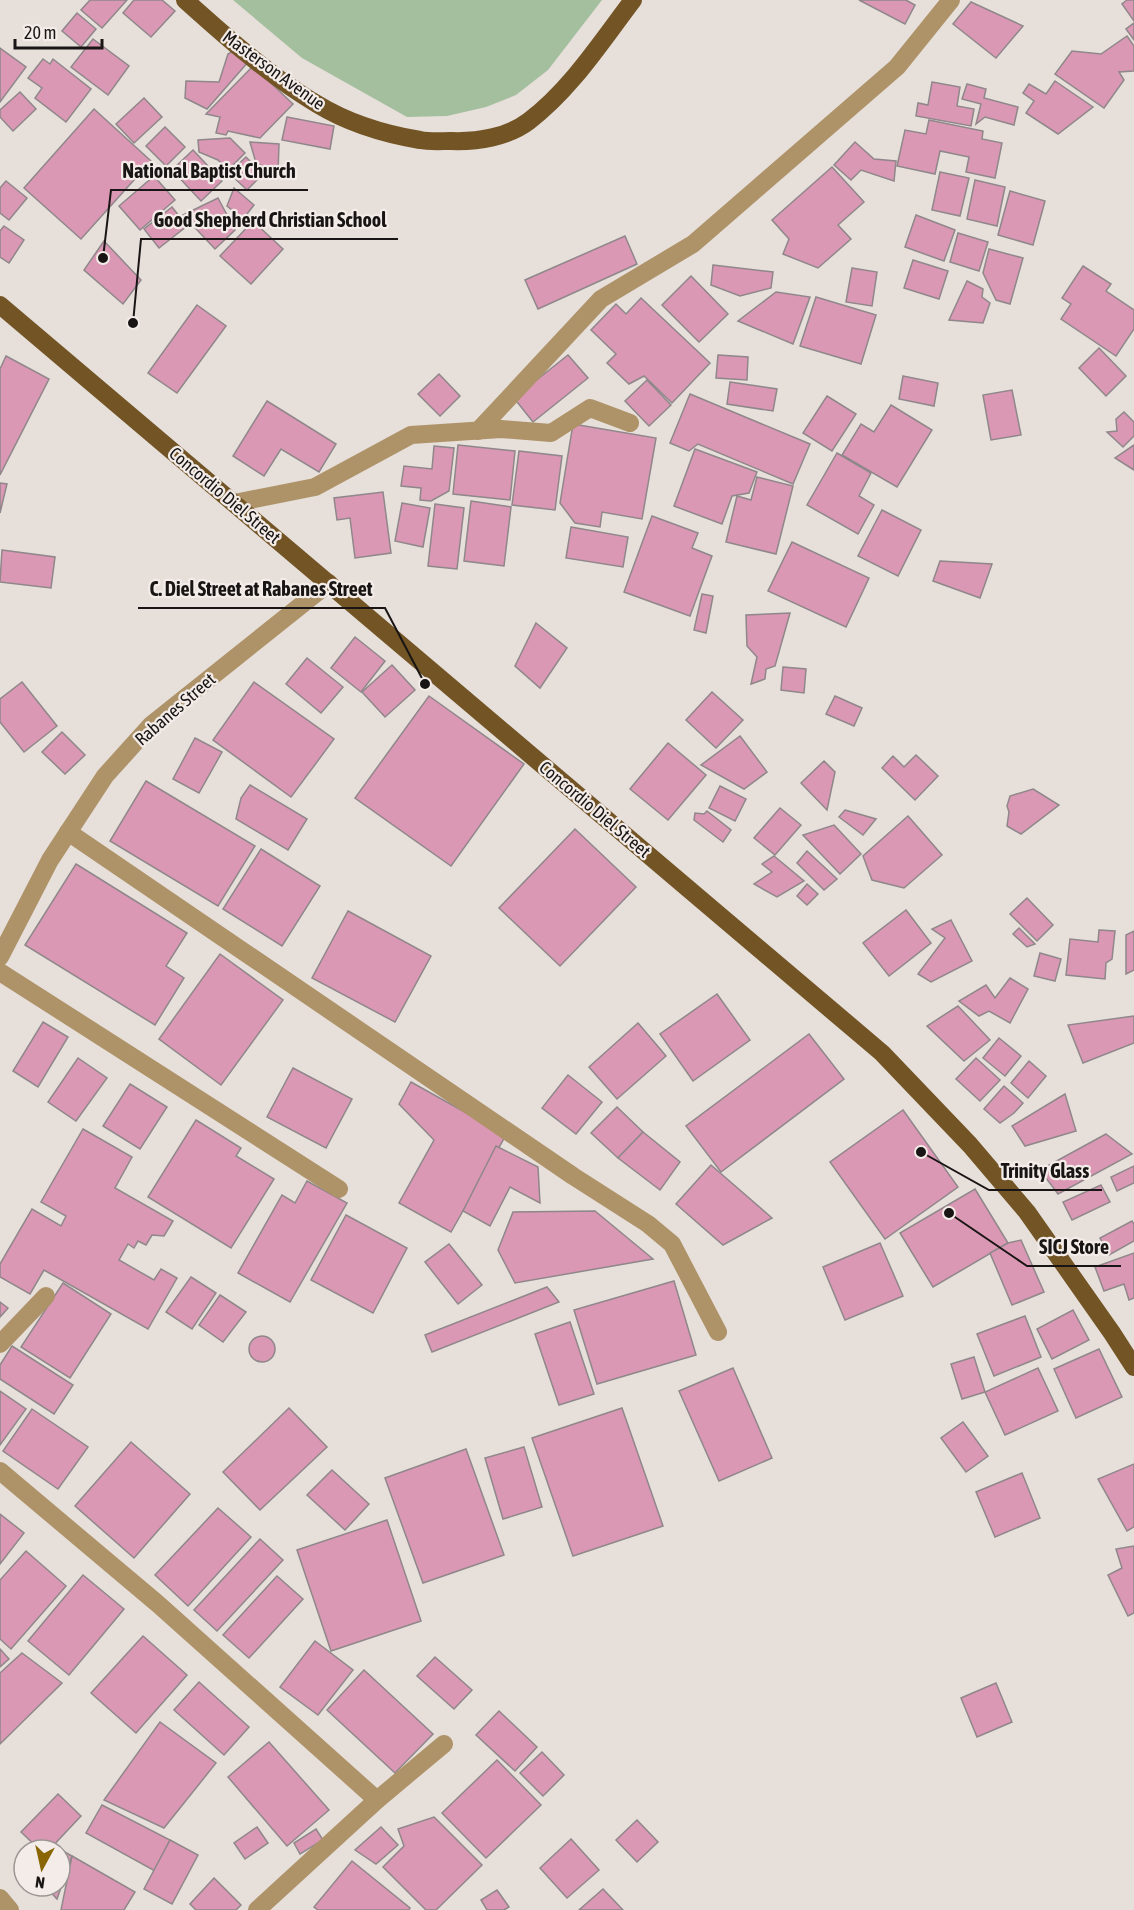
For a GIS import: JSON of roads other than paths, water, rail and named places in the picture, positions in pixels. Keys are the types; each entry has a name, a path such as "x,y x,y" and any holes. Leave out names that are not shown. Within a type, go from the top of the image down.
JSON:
{"main road":[{"name":"Masterson Avenue","path":"185,0 228,38 317,104 349,120 382,132 422,141 465,142 497,136 528,122 556,96 588,60 633,0"},
{"name":"Concordio Diel Street","path":"0,305 882,1053 970,1145 1027,1212 1134,1367"}],"street":[{"path":"478,431 601,298 693,244 897,67 951,0"},
{"path":"234,503 315,487 411,435 501,429 551,433 590,408 630,423"},
{"name":"Rabanes Street","path":"0,957 50,860 105,776 151,725 329,583"},
{"path":"68,832 553,1162 648,1224 672,1244 718,1332"},
{"path":"0,972 339,1189"},
{"path":"0,1344 46,1296"},
{"path":"0,1471 158,1604 377,1800"},
{"path":"257,1910 377,1800 444,1744"},
{"path":"0,1898 10,1910"}],"place":[{"name":"National Baptist Church","path":"103,258"},
{"name":"Good Shepherd Christian School","path":"133,323"},
{"name":"C. Diel Street at Rabanes Street","path":"425,684"},
{"name":"Trinity Glass","path":"921,1152"},
{"name":"SICJ Store","path":"949,1213"}]}
